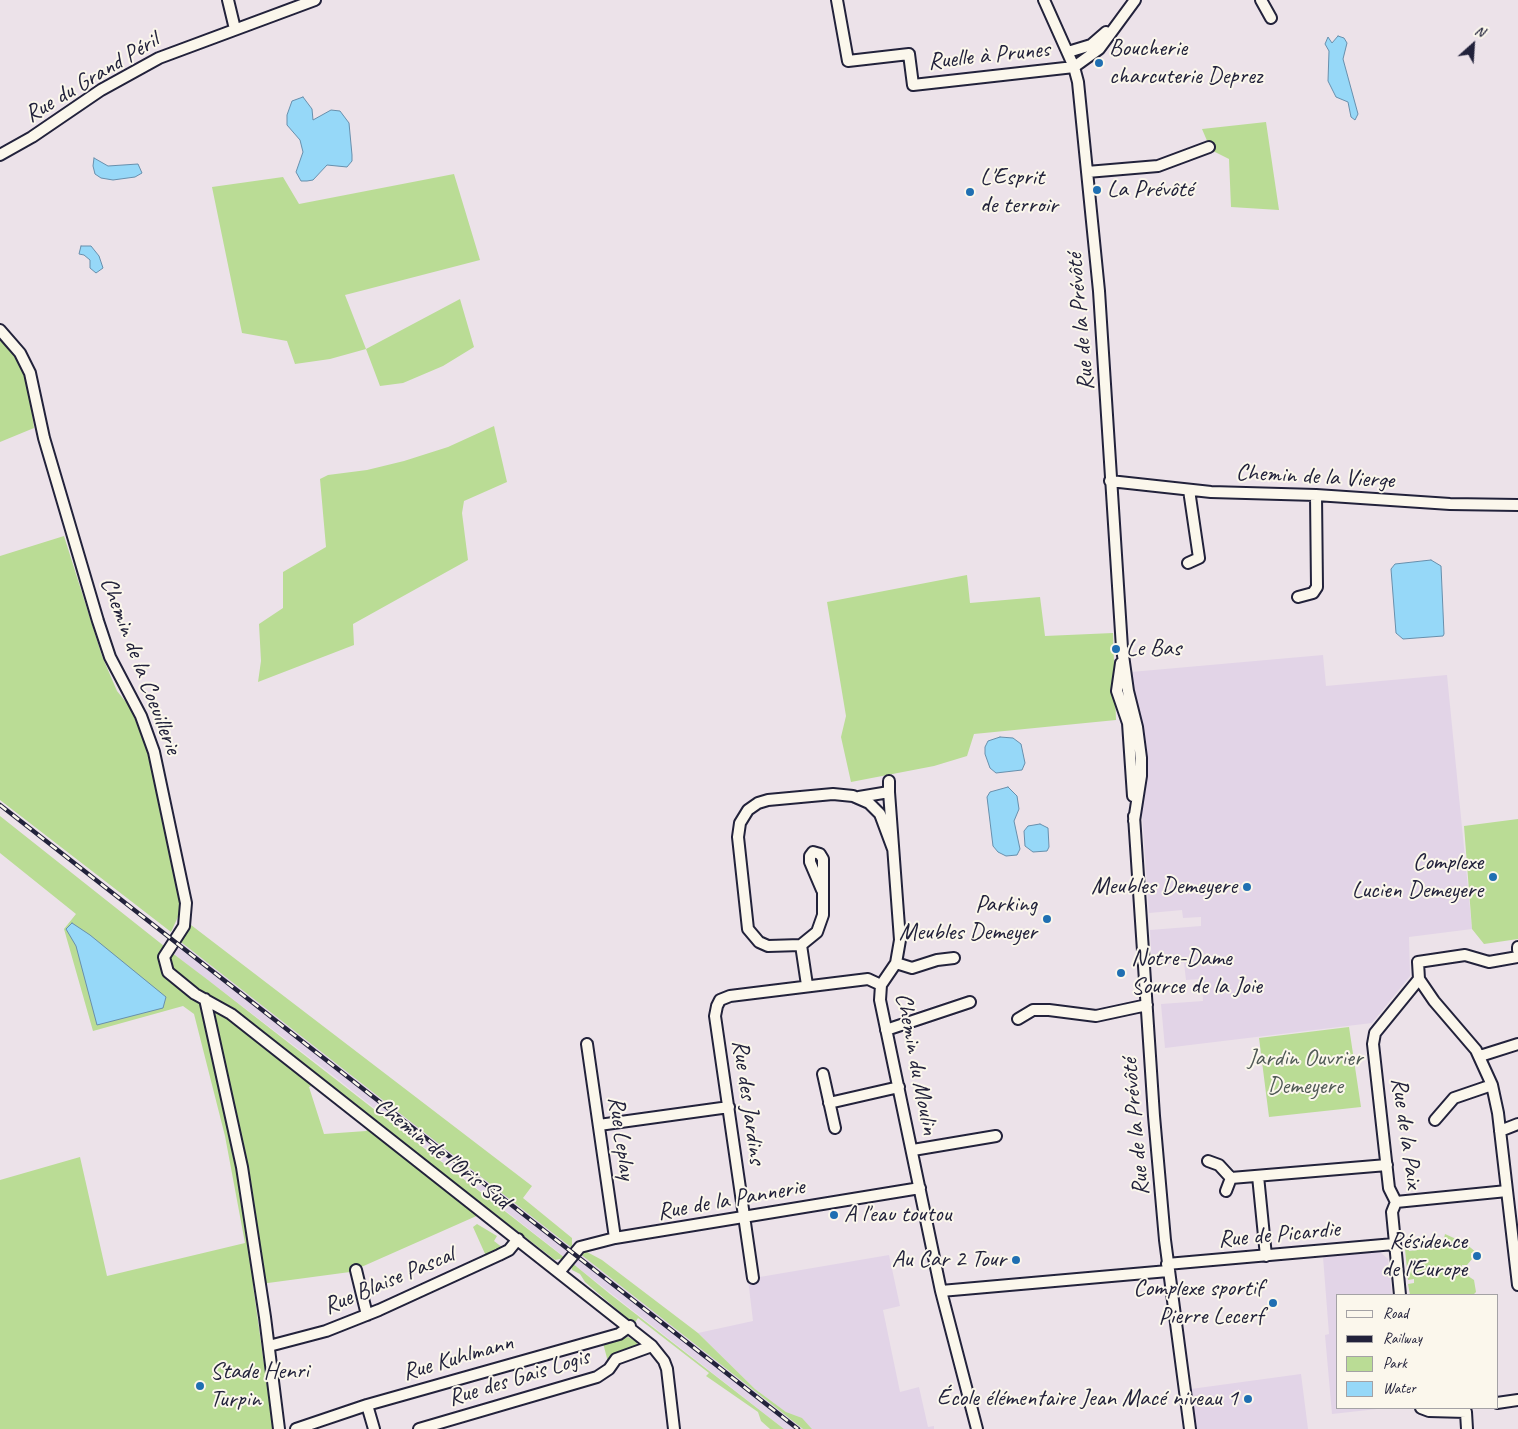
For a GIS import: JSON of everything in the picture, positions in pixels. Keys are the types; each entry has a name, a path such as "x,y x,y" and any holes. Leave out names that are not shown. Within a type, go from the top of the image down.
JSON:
{"street":[{"path":"228,0 235,29"},
{"name":"Rue du Grand Péril","path":"0,155 32,137 101,90 140,67 175,51 315,0"},
{"name":"Ruelle à Prunes","path":"837,0 848,61 909,54 913,85 1074,67"},
{"name":"Rue de la Prévôté","path":"1044,0 1074,67 1100,291 1111,450 1110,482 1122,648 1117,691 1126,714 1128,729 1146,1005 1168,1268 1190,1429"},
{"path":"1074,67 1099,49 1134,0"},
{"path":"1068,52 1096,41 1134,0"},
{"path":"1261,0 1271,18"},
{"path":"1087,172 1158,166 1209,147"},
{"name":"Chemin de la Coeuillerie","path":"0,330 20,353 30,373 44,438 98,621 110,657 141,716 153,747 186,903 184,926 165,953 166,969 182,984 205,999"},
{"name":"Chemin de la Vierge","path":"1110,482 1189,490 1441,504 1518,505"},
{"path":"1188,563 1199,558 1189,490"},
{"path":"1298,597 1313,593 1317,587 1316,496"},
{"path":"889,781 900,940 896,963"},
{"path":"858,798 890,792"},
{"path":"822,890 821,924 814,936 801,945 768,946 759,942 748,929 738,837 740,823 748,810 763,801 833,794 858,798 869,803 880,814 893,848"},
{"path":"801,945 807,985"},
{"path":"1518,958 1489,962 1465,955 1418,962 1419,979 1434,1001 1480,1056 1492,1085 1500,1131 1518,1285"},
{"name":"Chemin du Moulin","path":"954,958 937,960 912,968 896,963 880,985 879,994 941,1291 977,1429"},
{"name":"Chemin du Moulin","path":"726,996 860,978 868,979 880,985"},
{"name":"Rue de la Paix","path":"1400,1294 1392,1212 1396,1202 1389,1188 1373,1039 1377,1031 1419,979"},
{"name":"Rue des Jardins","path":"726,996 718,1002 715,1016 753,1278"},
{"path":"205,999 242,1167 269,1346 279,1429"},
{"name":"Chemin de l'Oris Sud","path":"205,999 231,1014 630,1326 652,1346 664,1361 667,1369 674,1429"},
{"path":"886,1030 970,1002"},
{"path":"1018,1018 1033,1010 1049,1010 1096,1016 1146,1005"},
{"name":"Rue Leplay","path":"587,1044 615,1238"},
{"path":"1480,1056 1518,1044"},
{"path":"823,1074 835,1128"},
{"path":"1435,1120 1454,1098 1492,1085"},
{"path":"829,1103 899,1087"},
{"path":"599,1125 729,1107"},
{"path":"1500,1131 1518,1124"},
{"path":"913,1150 996,1136"},
{"path":"1208,1161 1219,1165 1231,1178"},
{"path":"1231,1178 1387,1166"},
{"path":"1258,1176 1266,1256"},
{"path":"1226,1191 1231,1178"},
{"name":"Rue de la Pannerie","path":"560,1271 580,1247 615,1238 920,1188"},
{"path":"1396,1202 1507,1191"},
{"name":"Rue Blaise Pascal","path":"269,1346 316,1334 367,1315 509,1250 518,1239"},
{"name":"Rue de Picardie","path":"941,1291 1394,1244"},
{"path":"356,1270 367,1315"},
{"name":"Rue Kuhlmann","path":"296,1429 367,1405 619,1334 630,1326"},
{"name":"Rue des Gais Logis","path":"419,1429 597,1377 609,1369 616,1360 652,1346"},
{"path":"1498,1402 1518,1400"},
{"path":"367,1405 374,1429"},
{"path":"1425,1409 1468,1410 1467,1429"}],"shaded area":[{"path":"1323,655 1326,686 1447,675 1472,929 1409,937 1410,976 1372,1023 1165,1048 1161,1004 1203,1001 1202,979 1186,980 1184,963 1152,965 1150,930 1201,926 1201,917 1183,918 1182,910 1149,913 1141,799 1145,767 1143,732 1133,695 1131,672"},
{"path":"181,942 803,1429 784,1429 322,1067 171,952"},
{"path":"1379,1251 1388,1259 1392,1294 1336,1294 1336,1409 1377,1409 1332,1414 1325,1335 1329,1334 1323,1257"},
{"path":"889,1255 900,1306 883,1310 900,1392 919,1387 928,1427 934,1426 934,1429 812,1429 802,1419 786,1412 755,1389 698,1333 753,1321 748,1279"},
{"name":"École élémentaire Jean Macé niveau 1","path":"1301,1374 1308,1429 1197,1429 1191,1389"}],"green space":[{"path":"1266,122 1279,210 1231,207 1229,159 1211,150 1202,129"},
{"path":"454,174 480,260 345,295 366,349 330,359 295,364 287,341 242,333 212,187 283,177 299,204"},
{"path":"460,299 474,347 443,366 403,383 380,386 366,349"},
{"path":"0,339 20,362 29,392 34,428 0,442"},
{"path":"494,426 507,482 464,501 462,513 468,560 353,624 354,645 258,682 261,661 259,624 283,608 283,572 326,547 320,479 328,475 367,470 404,461 448,447"},
{"path":"64,536 102,656 117,691 130,707 147,749 182,908 171,932 0,800 0,556"},
{"path":"967,575 970,603 1040,597 1045,636 1113,633 1116,720 974,734 967,756 934,766 851,782 841,737 846,716 827,602"},
{"path":"0,816 164,946 160,951 165,958 171,952 565,1258 555,1260 490,1210 350,1272 253,1285 273,1429 0,1429 0,1180 80,1157 107,1276 245,1243 225,1136 194,1014 183,1006 93,1031 64,929 76,914 0,853","holes":["316,1084 370,1127 366,1131 324,1134 309,1087"]},
{"name":"Complexe Lucien Demeyere","path":"1518,819 1518,939 1484,944 1472,929 1464,826"},
{"path":"191,925 532,1186 523,1198 572,1238 572,1248 181,942"},
{"name":"Jardin Ouvrier Demeyere","path":"1349,1027 1361,1107 1269,1117 1259,1038"},
{"path":"477,1224 497,1236 494,1241 503,1248 486,1256 473,1227"},
{"path":"1445,1234 1465,1243 1477,1253 1471,1253 1472,1259 1467,1265 1462,1265 1463,1276 1468,1276 1474,1280 1476,1292 1474,1294 1410,1294 1408,1284 1414,1283 1414,1279 1408,1280 1405,1249 1408,1248 1409,1251 1442,1247"},
{"path":"587,1252 602,1260 698,1333 755,1389 786,1412 802,1418 812,1429 803,1429 579,1253"},
{"path":"571,1262 784,1429 770,1429 761,1421 758,1412 706,1376 709,1373 638,1318 634,1324 585,1282 580,1274 572,1270"},
{"path":"628,1337 637,1342 637,1348 608,1362 603,1343"}],"water":[{"path":"1338,36 1344,38 1347,43 1343,59 1358,114 1355,120 1351,117 1348,102 1336,97 1328,81 1329,51 1325,44 1328,37 1332,43"},
{"path":"303,97 312,109 313,120 331,110 340,111 349,123 352,155 352,161 347,167 327,165 313,180 307,181 301,181 296,172 303,152 300,140 287,125 287,115 292,101"},
{"path":"94,158 108,166 138,164 142,173 135,177 113,180 101,178 95,174"},
{"path":"81,246 91,246 99,256 103,268 96,273 90,268 90,260 84,255 79,254"},
{"path":"1431,560 1441,566 1444,634 1443,636 1403,639 1396,633 1391,569 1395,564"},
{"path":"1000,737 1013,738 1021,744 1025,763 1022,770 996,773 990,768 985,754 985,747 988,741"},
{"path":"1008,787 1017,796 1019,809 1014,821 1020,849 1017,855 1006,856 998,852 993,846 987,797 990,792"},
{"path":"1040,824 1048,828 1049,847 1047,851 1033,852 1025,846 1024,831 1028,826"},
{"path":"72,923 90,935 166,997 163,1008 97,1025 76,946 66,929"}],"railway":[{"path":"0,805 798,1429"}],"place":[{"name":"Boucherie charcuterie Deprez","path":"1099,63"},
{"name":"La Prévôté","path":"1097,190"},
{"name":"L'Esprit de terroir","path":"970,192"},
{"name":"Le Bas","path":"1116,649"},
{"name":"Complexe Lucien Demeyere","path":"1493,877"},
{"name":"Meubles Demeyere","path":"1247,887"},
{"name":"Parking Meubles Demeyer","path":"1047,919"},
{"name":"Notre-Dame Source de la Joie","path":"1121,973"},
{"name":"A l'eau toutou","path":"834,1215"},
{"name":"Résidence de l'Europe","path":"1477,1256"},
{"name":"Au Car 2 Tour","path":"1016,1260"},
{"name":"Complexe sportif Pierre Lecerf","path":"1273,1303"},
{"name":"Stade Henri Turpin","path":"200,1386"},
{"name":"École élémentaire Jean Macé niveau 1","path":"1248,1399"}]}
